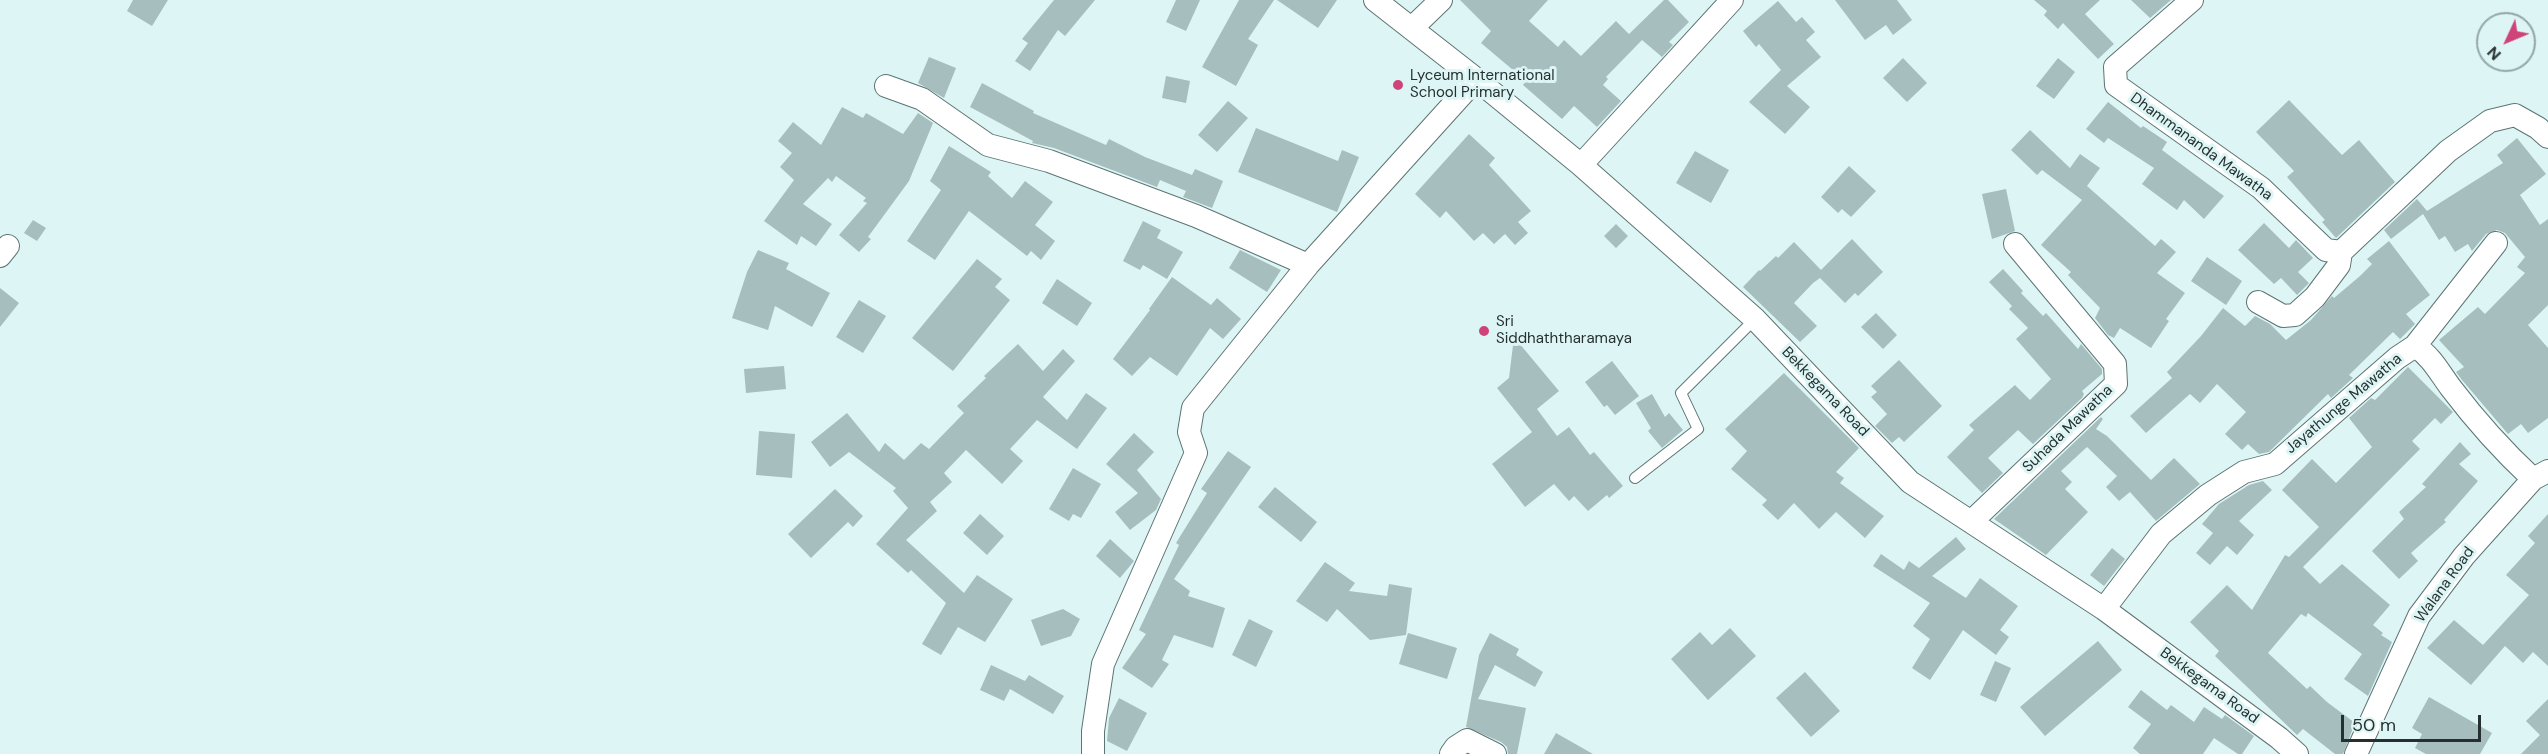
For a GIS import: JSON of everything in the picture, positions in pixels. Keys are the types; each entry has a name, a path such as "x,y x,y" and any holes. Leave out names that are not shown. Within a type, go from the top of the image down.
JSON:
{"street":[{"name":"Bekkegama Road","path":"1375,0 1413,28 1581,165 1755,319 1910,482 2104,609 2279,738 2297,754"},
{"path":"1413,28 1441,0"},
{"path":"1581,165 1732,0"},
{"name":"Dhammananda Mawatha","path":"2192,0 2115,67 2116,84 2261,188 2326,250 2341,252"},
{"path":"1093,754 1093,731 1103,664 1196,453 1189,432 1193,408 1308,265 1476,79"},
{"path":"886,86 922,99 988,146 1048,161 1122,188 1219,225 1308,265"},
{"path":"2258,302 2283,316 2295,315 2315,297 2339,265 2341,252 2448,151 2490,121 2515,115 2538,128 2548,138"},
{"name":"Jayathunge Mawatha","path":"2104,609 2161,534 2217,489 2244,472 2275,464 2397,358 2415,346 2496,243"},
{"name":"Suhada Mawatha","path":"1971,522 2116,384 2115,364 2015,244"},
{"name":"Jayathunge Mawatha","path":"2415,346 2428,355 2451,388 2505,453 2540,475"},
{"name":"Walana Road","path":"2356,754 2419,616 2464,556 2540,475"},
{"path":"1451,754 1456,747 1467,740 1495,754"}],"lane":[{"path":"1635,478 1698,429 1681,393 1755,319"}],"building":[{"path":"133,0 168,0 152,26 127,11"},
{"path":"1054,0 1095,0 1065,36 1058,30 1030,71 1015,61 1028,43 1022,39"},
{"path":"1176,0 1200,0 1186,31 1166,22"},
{"path":"1239,0 1274,0 1248,39 1258,45 1236,86 1202,67"},
{"path":"1277,0 1337,0 1318,28"},
{"path":"1460,0 1548,0 1529,21 1558,47 1564,40 1581,56 1616,21 1629,34 1664,0 1668,0 1689,22 1669,42 1673,45 1662,57 1642,40 1606,77 1608,79 1603,85 1621,101 1597,127 1574,106 1562,119 1523,85 1526,81 1481,43 1491,31"},
{"path":"1835,0 1897,0 1912,20 1893,35 1886,25 1865,40"},
{"path":"2034,0 2100,0 2085,14 2114,44 2098,59 2063,23 2058,29 2044,15 2047,11"},
{"path":"2131,0 2171,0 2150,18"},
{"path":"1778,1 1796,22 1802,17 1815,32 1806,40 1821,57 1787,86 1810,107 1785,134 1749,102 1781,70 1759,44 1756,47 1743,31"},
{"path":"929,57 956,68 944,98 918,83"},
{"path":"1903,58 1927,83 1907,102 1883,78"},
{"path":"2058,58 2075,72 2054,99 2036,86"},
{"path":"1166,76 1190,81 1186,103 1162,98"},
{"path":"982,83 1034,111 1033,113 1106,145 1109,139 1145,157 1192,175 1195,169 1223,181 1212,208 1183,197 1186,191 1160,180 1157,187 1054,148 1032,143 1033,141 970,107"},
{"path":"2289,100 2342,155 2359,140 2395,182 2336,238 2322,222 2325,220 2287,177 2294,171 2256,132"},
{"path":"1228,101 1248,118 1217,152 1198,135"},
{"path":"2108,102 2141,128 2143,126 2167,142 2162,150 2224,196 2204,219 2184,200 2177,210 2142,184 2154,168 2108,138 2104,143 2086,129"},
{"path":"842,107 863,118 866,113 903,134 918,113 933,123 909,181 868,237 871,239 859,252 839,235 867,203 863,201 866,198 836,176 832,182 828,178 803,204 832,224 816,246 801,236 797,245 764,221 794,180 780,167 792,153 778,141 793,122 821,145"},
{"path":"1256,128 1338,161 1342,150 1359,157 1337,212 1238,172"},
{"path":"2030,130 2070,168 2080,154 2100,168 2087,186 2155,246 2161,239 2176,252 2157,273 2185,293 2166,319 2169,321 2151,348 2120,328 2114,338 2108,335 2095,318 2100,308 2068,275 2071,272 2041,245 2082,200 2042,170 2037,175 2011,150"},
{"path":"1469,134 1495,158 1489,165 1531,211 1518,222 1528,233 1515,245 1505,234 1494,244 1483,233 1474,241 1446,211 1440,218 1415,194"},
{"path":"2517,138 2546,174 2520,195 2540,225 2548,219 2548,305 2528,325 2548,348 2548,418 2528,433 2521,424 2508,434 2456,372 2464,367 2439,340 2478,307 2485,314 2525,273 2517,267 2525,257 2505,233 2497,230 2486,234 2472,251 2468,244 2455,252 2445,236 2439,240 2423,214 2391,239 2384,230 2417,199 2427,211 2503,163 2497,155"},
{"path":"949,146 991,172 988,176 1012,198 1025,181 1053,202 1035,225 1055,241 1041,260 1031,251 1027,256 969,211 935,260 907,241 941,190 930,181"},
{"path":"1695,151 1729,170 1711,203 1676,183"},
{"path":"1849,166 1876,191 1851,217 1842,209 1838,213 1821,197"},
{"path":"2006,189 2015,231 1992,239 1982,194"},
{"path":"33,220 46,228 37,241 24,233"},
{"path":"1143,221 1161,230 1157,238 1183,252 1167,279 1143,265 1140,270 1123,261"},
{"path":"2264,223 2289,248 2296,240 2313,258 2298,272 2309,283 2297,295 2281,278 2274,284 2238,250"},
{"path":"1616,224 1628,236 1616,248 1604,236"},
{"path":"1852,239 1883,272 1858,296 1855,293 1845,303 1820,278 1813,283 1794,303 1817,326 1800,342 1743,287 1759,270 1776,256 1778,258 1794,242 1821,270"},
{"path":"2389,241 2430,295 2406,314 2415,324 2400,339 2393,332 2349,375 2353,378 2331,398 2328,394 2269,452 2259,454 2248,444 2242,450 2225,434 2246,412 2217,384 2200,403 2190,394 2146,433 2130,416 2172,378 2167,372 2201,336 2223,308 2245,326 2255,316 2270,324 2286,340 2311,320 2332,296 2334,298 2360,276 2372,264 2367,259"},
{"path":"758,250 789,263 786,269 830,293 812,327 775,306 768,330 732,318 747,272"},
{"path":"1240,250 1281,270 1267,292 1229,268"},
{"path":"2207,257 2242,281 2226,305 2191,281"},
{"path":"977,259 1002,279 995,287 1010,300 953,371 912,338"},
{"path":"2003,269 2023,291 2021,293 2043,316 2046,313 2078,349 2081,344 2102,369 2102,374 2082,391 2084,394 2082,398 2033,444 2018,430 1988,458 2003,473 1982,493 1947,457 1974,430 1969,425 2015,385 2030,400 2051,379 2016,339 2028,328 2009,309 2012,306 1989,282"},
{"path":"1172,277 1211,305 1217,298 1241,319 1223,339 1210,328 1177,376 1150,357 1132,376 1113,359"},
{"path":"1057,279 1092,303 1077,326 1042,303"},
{"path":"0,288 19,303 0,327"},
{"path":"859,300 886,316 863,353 836,337"},
{"path":"1876,313 1897,335 1883,349 1861,327"},
{"path":"1514,337 1559,391 1537,409 1557,436 1569,427 1590,455 1594,452 1623,486 1609,498 1607,495 1588,511 1574,496 1569,501 1554,484 1525,507 1492,464 1532,432 1497,388 1509,378"},
{"path":"1018,344 1043,371 1063,349 1075,361 1043,397 1067,420 1086,393 1107,408 1077,449 1037,420 1010,449 1023,461 1002,484 966,450 944,473 952,482 930,502 937,511 906,540 964,593 977,575 1013,599 985,642 958,627 941,655 922,644 946,603 911,570 908,573 876,544 908,508 893,491 896,488 849,452 830,467 811,442 847,413 879,452 885,443 904,460 921,443 929,449 964,413 957,406"},
{"path":"1899,360 1942,406 1904,442 1899,437 1892,443 1875,426 1887,414 1871,397 1877,392 1871,386"},
{"path":"1612,361 1639,396 1615,415 1607,405 1604,407 1585,382"},
{"path":"784,366 786,389 746,393 744,369"},
{"path":"2408,367 2453,412 2441,424 2435,418 2412,441 2420,449 2303,567 2320,584 2342,564 2390,605 2373,625 2383,633 2381,635 2392,642 2368,696 2344,679 2362,654 2308,613 2306,617 2301,614 2268,653 2307,689 2310,686 2355,723 2343,754 2335,754 2303,729 2297,735 2215,656 2219,651 2190,622 2227,585 2252,610 2285,555 2289,557 2319,527 2282,490 2312,459 2336,483 2372,447 2349,418 2371,398 2375,400"},
{"path":"1784,373 1859,448 1836,472 1844,478 1840,483 1884,516 1865,538 1836,512 1819,529 1794,503 1778,520 1762,505 1767,500 1731,469 1747,451 1725,429"},
{"path":"1652,394 1665,417 1669,413 1683,430 1662,448 1648,431 1651,428 1636,403"},
{"path":"2101,417 2103,419 2096,429 2107,436 2151,480 2174,458 2200,484 2156,521 2130,492 2119,501 2106,487 2117,476 2087,447 2061,471 2072,482 2065,489 2088,512 2046,555 1994,519"},
{"path":"759,431 795,434 792,478 756,475"},
{"path":"1134,433 1154,452 1137,470 1161,499 1156,510 1130,530 1115,512 1138,493 1106,464"},
{"path":"2460,442 2471,454 2459,464 2478,481 2444,520 2446,522 2411,553 2418,561 2399,579 2372,551 2404,519 2399,512 2426,487 2422,484"},
{"path":"1228,451 1251,467 1174,579 1190,591 1188,596 1225,608 1213,648 1174,635 1162,660 1169,664 1152,688 1122,668 1146,634 1139,630 1179,545 1176,543 1207,493 1201,489"},
{"path":"1073,468 1101,484 1081,518 1073,514 1069,521 1049,509"},
{"path":"2263,481 2272,490 2239,521 2254,535 2237,555 2227,546 2210,565 2196,553 2213,533 2202,524 2219,504 2249,485"},
{"path":"1275,487 1317,522 1301,542 1258,507"},
{"path":"835,489 863,516 853,527 848,522 811,558 788,534"},
{"path":"980,514 1004,536 987,555 963,533"},
{"path":"2548,514 2548,666 2533,652 2523,663 2505,646 2471,685 2427,648 2454,620 2483,645 2529,595 2506,575 2535,543 2528,536"},
{"path":"1956,537 1966,549 1932,576 1966,598 1980,578 2018,606 2000,630 2009,637 1996,655 1963,630 1930,680 1912,668 1930,639 1913,626 1930,603 1873,566 1881,554 1904,570 1909,561 1919,568"},
{"path":"1110,539 1134,561 1120,578 1096,556"},
{"path":"2112,548 2125,559 2104,586 2090,575"},
{"path":"1325,562 1355,583 1349,591 1387,596 1389,584 1412,588 1406,635 1370,640 1337,609 1327,622 1296,601"},
{"path":"1063,609 1080,619 1071,636 1041,646 1031,620"},
{"path":"1249,619 1273,631 1256,667 1232,655"},
{"path":"1730,628 1756,656 1708,700 1671,659 1700,632 1712,645"},
{"path":"1408,633 1457,648 1447,679 1399,664"},
{"path":"1490,633 1519,649 1516,655 1543,672 1535,687 1495,665 1478,699 1526,708 1517,754 1508,754 1507,747 1501,742 1466,727 1479,655"},
{"path":"2098,641 2122,670 2045,736 2020,707"},
{"path":"1995,661 2011,668 1996,702 1980,695"},
{"path":"991,665 1025,681 1029,675 1064,696 1053,714 1010,689 1004,701 980,690"},
{"path":"1805,672 1840,711 1811,737 1776,698"},
{"path":"2141,690 2167,710 2171,705 2194,722 2204,707 2222,719 2225,715 2254,736 2242,754 2238,754 2214,738 2203,754 2140,754 2133,748 2151,724 2128,707"},
{"path":"2429,697 2492,733 2480,754 2426,754 2415,748 2422,734 2412,728"},
{"path":"1119,698 1147,713 1127,751 1107,741 1109,718"},
{"path":"2548,699 2548,754 2521,754 2540,735 2526,721"},
{"path":"1556,733 1593,754 1544,754"}],"place":[{"name":"Lyceum International School Primary","path":"1398,85"},
{"name":"Sri Siddhaththaramaya","path":"1484,331"}]}
